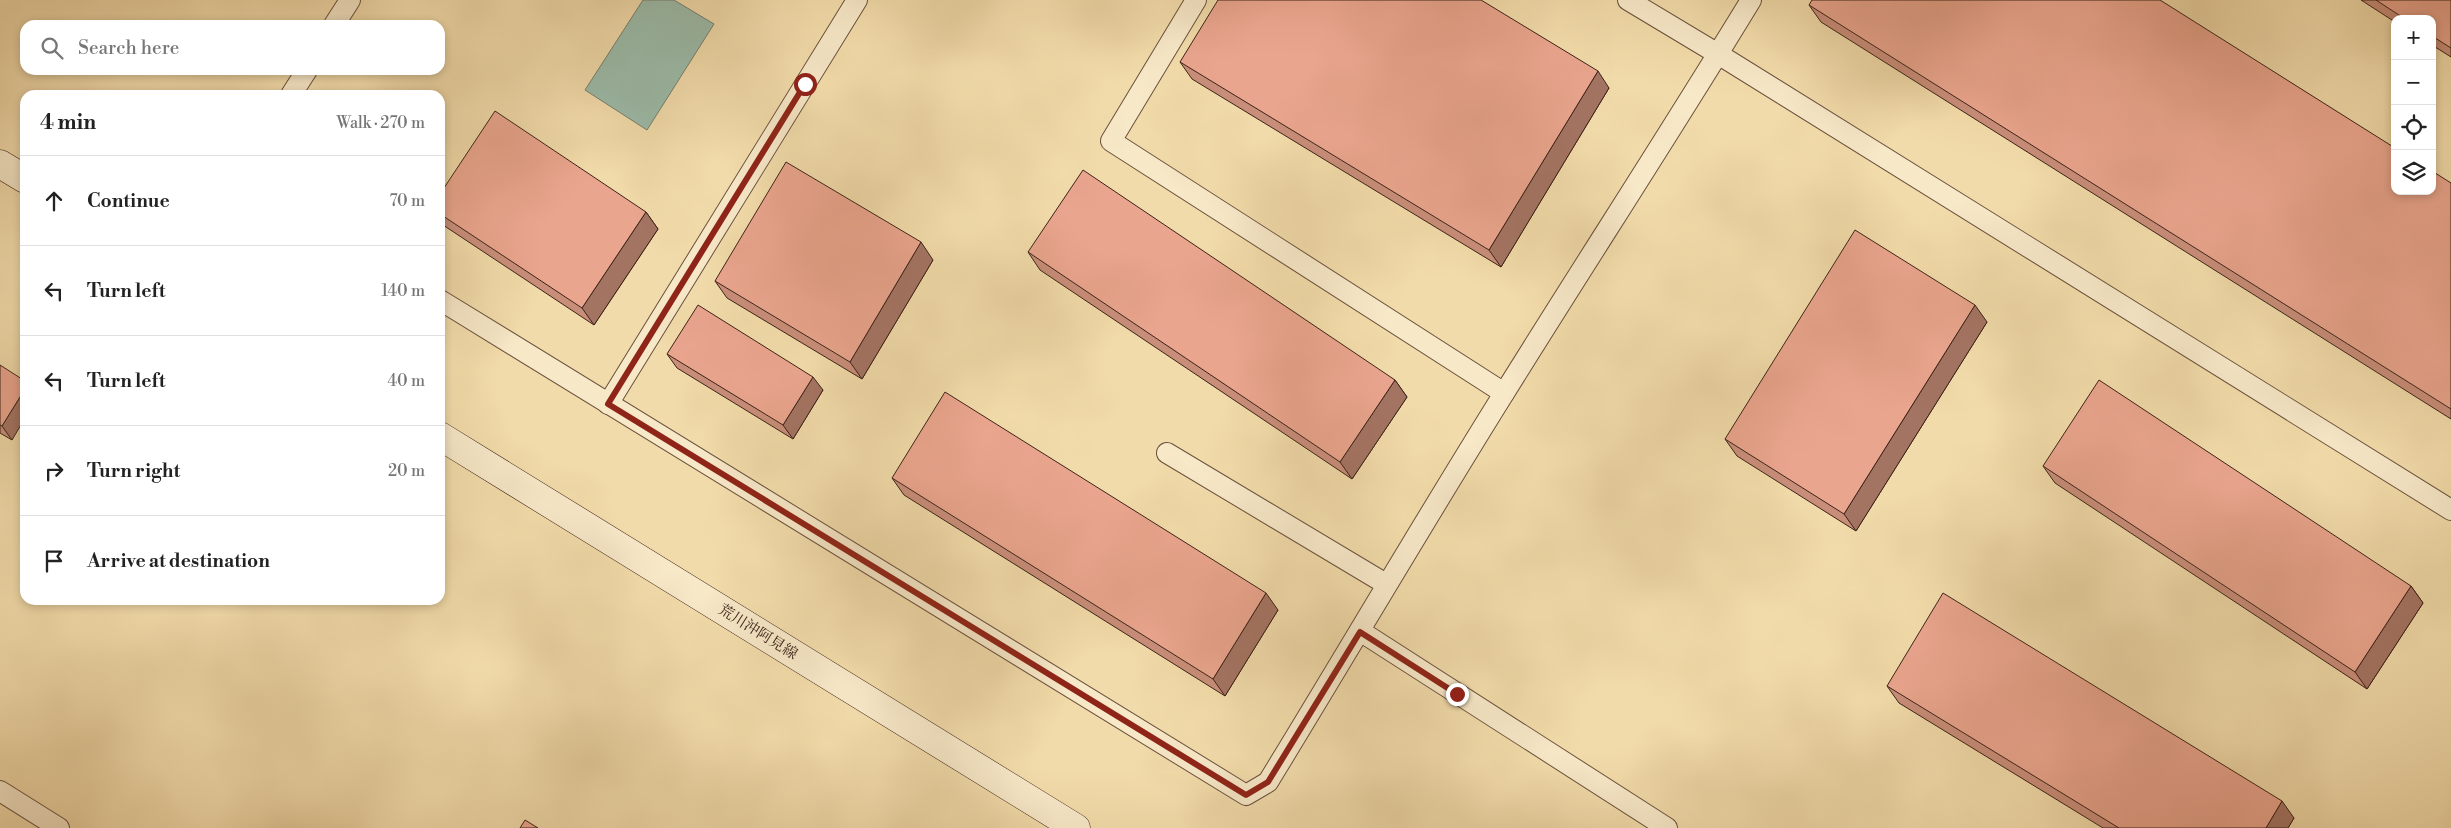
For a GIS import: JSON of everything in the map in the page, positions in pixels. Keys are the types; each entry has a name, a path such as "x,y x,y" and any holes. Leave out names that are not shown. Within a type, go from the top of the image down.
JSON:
{"main road":[{"path":"0,164 20,176"},
{"name":"荒川沖阿見線","path":"445,439 1076,828"}],"lane":[{"path":"337,20 350,0"},
{"path":"608,404 857,0"},
{"path":"1196,0 1112,142 1504,393"},
{"path":"1628,0 1718,54 2451,510"},
{"path":"445,303 1246,795 1268,782 1360,632 1386,584 1504,393 1752,0"},
{"path":"294,90 304,75"},
{"path":"1167,453 1386,584"},
{"path":"1360,632 1667,828"},
{"path":"0,791 59,828"}],"shaded area":[{"path":"643,0 674,0 714,24 647,130 585,90"}],"building":[{"path":"1218,0 1481,0 1598,71 1489,250 1180,62"},
{"path":"1812,0 2160,0 2391,145 2391,195 2436,195 2436,174 2451,183 2451,409 1809,5"},
{"path":"2376,0 2451,0 2451,48 2436,39 2436,15 2399,15"},
{"path":"495,111 646,212 582,308 445,217 445,186"},
{"path":"786,162 921,242 850,362 715,281"},
{"path":"1083,170 1395,380 1340,462 1028,252"},
{"path":"1855,230 1975,305 1844,514 1725,439"},
{"path":"698,305 813,377 783,425 667,354"},
{"path":"0,365 20,378 20,397 2,426 0,425"},
{"path":"2099,380 2411,586 2355,672 2043,466"},
{"path":"945,392 1266,593 1213,679 892,478"},
{"path":"1943,593 2282,801 2266,828 2119,828 1887,686"},
{"path":"525,820 538,828 520,828"}],"route":[{"path":"805,84 608,404 1246,795 1268,782 1360,632 1457,694"}]}
